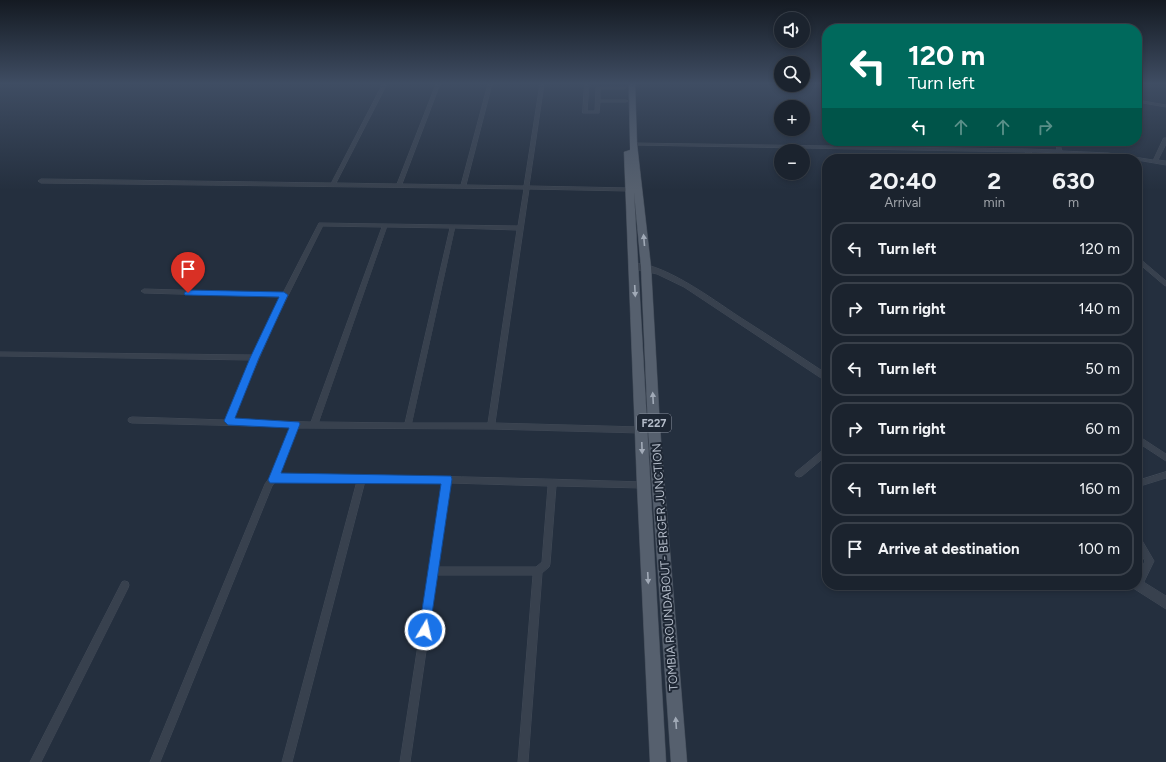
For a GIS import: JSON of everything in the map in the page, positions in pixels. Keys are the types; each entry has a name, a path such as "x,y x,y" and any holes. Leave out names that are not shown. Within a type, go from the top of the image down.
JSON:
{"main road":[{"name":"TOMBIA ROUNDABOUT- BERGER JUNCTION","path":"627,120 643,485 658,762"},
{"name":"TOMBIA ROUNDABOUT- BERGER JUNCTION","path":"631,120 646,267 655,436 679,762"}],"street":[{"path":"333,185 367,120"},
{"path":"398,186 424,120"},
{"path":"463,186 481,120"},
{"path":"492,426 537,120"},
{"path":"1156,161 1166,139"},
{"path":"633,144 822,146"},
{"path":"851,146 960,147 1080,154"},
{"path":"1059,146 1060,152"},
{"path":"1026,150 1030,154"},
{"path":"1142,160 1166,163"},
{"path":"41,181 629,189"},
{"path":"228,421 254,358 284,295 321,224 520,228"},
{"path":"314,425 385,226"},
{"path":"408,425 453,226"},
{"path":"1142,263 1166,284"},
{"path":"633,266 646,267 664,273 707,299 822,376"},
{"path":"144,291 284,295"},
{"path":"0,354 254,358"},
{"path":"132,420 228,421 314,425 492,426 641,430"},
{"path":"273,480 296,424"},
{"path":"1142,441 1166,458"},
{"path":"798,474 822,455"},
{"path":"1142,482 1166,475"},
{"path":"156,762 269,484 273,480 279,477 447,479 643,485"},
{"path":"287,762 362,478"},
{"path":"405,762 447,479"},
{"path":"434,571 538,571 546,564 552,482"},
{"path":"1142,548 1150,561 1142,576"},
{"path":"523,762 538,571"},
{"path":"35,762 125,585"},
{"path":"1142,587 1166,603"}],"route":[{"path":"188,293 284,295 254,358 228,421 296,424 273,480 279,477 447,479 425,630"}]}
